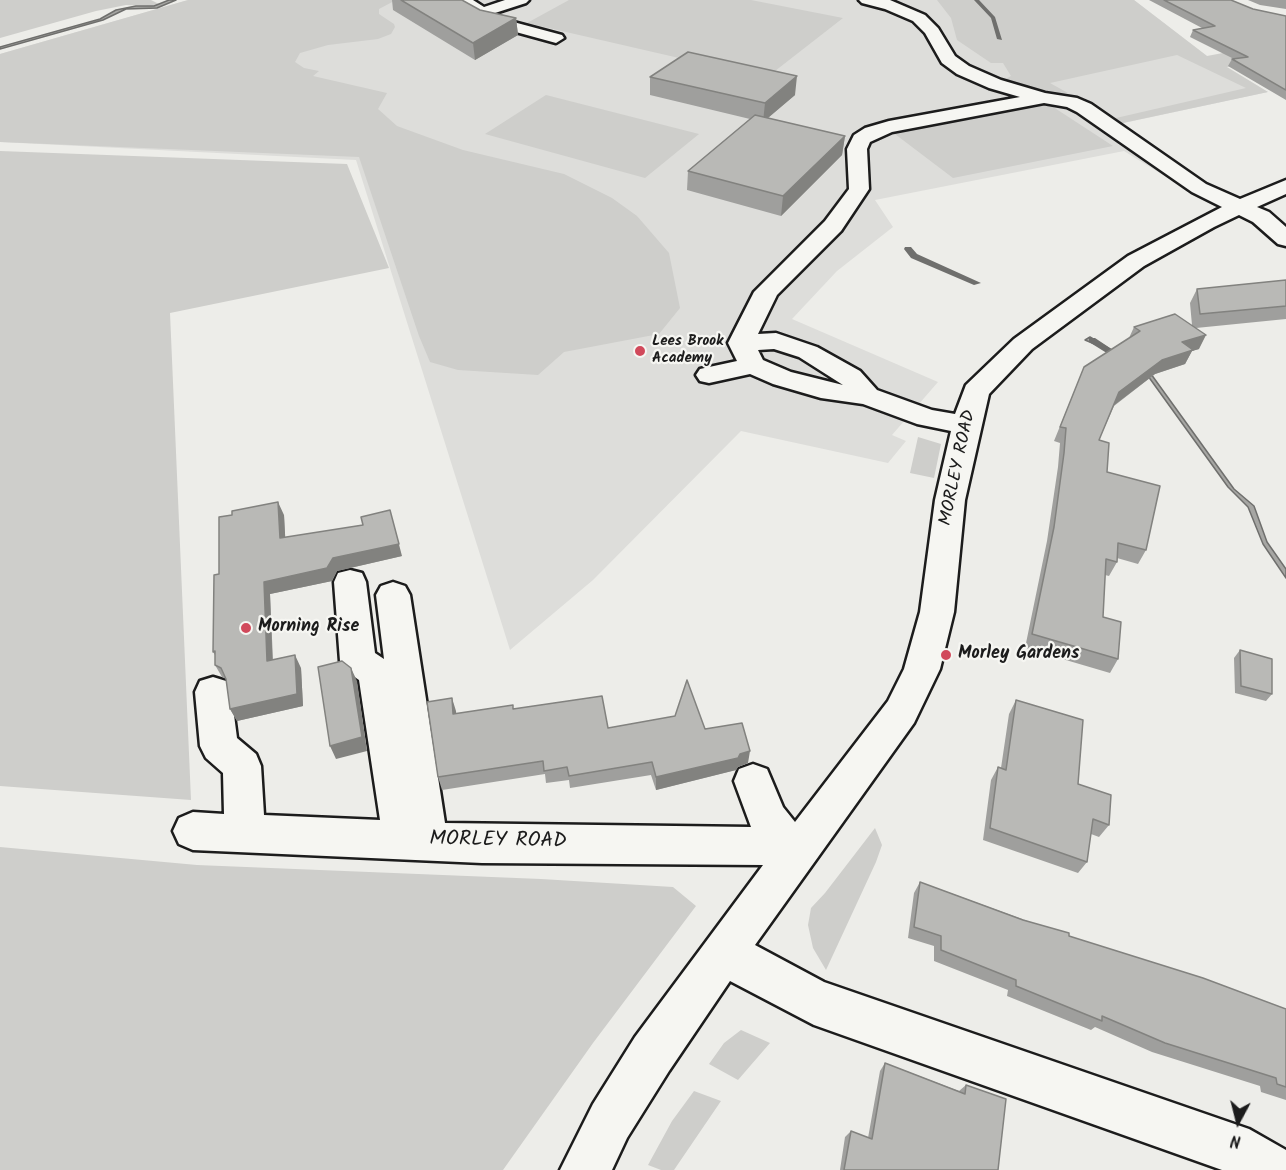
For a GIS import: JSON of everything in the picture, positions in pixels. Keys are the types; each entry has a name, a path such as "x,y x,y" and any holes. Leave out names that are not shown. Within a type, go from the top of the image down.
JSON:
{"street":[{"path":"462,0 500,23 556,38"},
{"path":"482,12 521,0"},
{"path":"867,0 890,5 919,18 932,31 948,59 963,70 995,84 1044,98 1071,102 1084,108 1199,188 1261,217 1286,239"},
{"path":"747,354 766,292 833,226 859,189 857,149 858,144 866,135 889,127 1044,98"},
{"name":"MORLEY ROAD","path":"585,1170 610,1121 652,1054 724,950 804,846 901,712 922,669 937,612 950,500 966,425 976,391 1023,344 1136,261 1206,222 1286,186"},
{"path":"709,375 776,341 808,352 851,377 867,396 927,418 966,425"},
{"path":"350,582 358,661 376,672 415,840"},
{"path":"393,595 415,840"},
{"path":"213,692 219,746 242,766 245,833"},
{"path":"753,781 767,818 780,835 804,846"},
{"name":"MORLEY ROAD","path":"193,831 415,840 804,846"},
{"path":"724,950 746,966 814,1002 1232,1147 1271,1170"}],"shaded area":[{"path":"0,0 151,0 159,4 154,6 126,5 96,11 0,38"},
{"path":"169,0 176,0 157,8 126,9 103,20 0,49 0,47 100,19 116,10 136,6 154,6"},
{"name":"Lees Brook Academy","path":"188,0 1134,0 1207,56 1268,92 1119,124 1212,185 1189,191 1124,151 875,200 893,227 837,271 792,319 938,382 892,435 906,441 888,463 741,431 593,580 510,650 356,160 0,142 0,54"},
{"path":"188,0 396,0 379,9 379,14 394,24 395,27 391,34 378,39 328,45 300,53 295,62 304,68 319,71 313,76 387,93 378,109 397,126 463,150 564,174 612,198 637,216 669,253 680,308 659,334 564,352 538,375 458,370 430,362 419,336 359,157 0,142 0,54"},
{"path":"569,0 751,0 843,18 766,78 527,23"},
{"path":"937,0 1134,0 1207,56 1286,41 1240,65 1227,67 1268,92 1118,124 1116,118 1246,88 1177,55 1050,83 1068,93 1041,93 1000,82 1011,76 1003,63 991,63 957,40 951,18"},
{"path":"546,95 699,134 645,178 485,134"},
{"path":"1047,103 1113,146 953,178 891,131"},
{"path":"0,151 347,164 389,268 170,313 191,800 0,786"},
{"path":"1090,337 1151,374 1234,489 1254,506 1267,542 1286,569 1286,578 1263,544 1248,507 1228,487 1148,376 1109,350 1085,340"},
{"path":"918,437 941,444 934,478 910,473"},
{"path":"875,828 882,845 826,970 813,948 808,925 811,908"},
{"path":"0,847 197,865 541,879 673,887 696,906 593,1043 503,1170 0,1170"},
{"path":"741,1030 770,1043 738,1080 709,1064 724,1043"},
{"path":"694,1091 721,1101 674,1170 661,1170 648,1165 672,1121"}],"building":[{"path":"401,0 462,0 480,10 516,18 473,43"},
{"path":"1164,0 1231,0 1253,9 1286,16 1286,90 1232,59 1248,57 1193,30 1215,26"},
{"path":"688,52 797,76 765,103 650,77"},
{"path":"755,115 845,136 783,196 688,171"},
{"path":"1286,280 1286,306 1200,314 1197,289"},
{"path":"1175,314 1206,335 1182,342 1193,350 1162,360 1119,392 1099,440 1109,443 1107,472 1160,486 1146,550 1118,543 1117,562 1106,559 1103,617 1121,622 1118,659 1032,634 1054,527 1066,428 1060,427 1084,367 1140,331 1134,327"},
{"path":"278,502 280,538 363,525 361,517 390,510 399,544 333,558 327,568 264,582 267,661 295,655 297,694 230,709 226,679 221,668 215,665 215,651 213,652 214,575 219,574 219,517 232,515 232,511"},
{"path":"1240,650 1272,659 1272,694 1241,686"},
{"path":"342,661 351,668 362,737 330,746 318,667"},
{"path":"687,680 705,729 742,723 750,751 740,754 738,758 656,777 652,762 569,776 567,767 544,771 543,761 438,777 427,702 452,698 453,714 513,705 513,709 602,696 608,728 675,716"},
{"path":"1016,700 1083,720 1078,784 1111,795 1109,825 1093,819 1087,862 990,828 998,767 1006,770"},
{"path":"920,882 1023,920 1069,933 1069,936 1203,978 1286,1009 1286,1087 1277,1084 1276,1078 1165,1043 1102,1016 1102,1021 1016,986 1016,980 941,950 941,936 914,927"},
{"path":"885,1063 965,1094 966,1085 1006,1099 998,1170 844,1170 851,1131 872,1139"}],"waterway":[{"path":"976,0 993,18 1000,39"},
{"path":"908,249 914,256 977,283"},
{"path":"1092,340 1121,358"}],"place":[{"name":"Lees Brook Academy","path":"640,351"},
{"name":"Morning Rise","path":"246,628"},
{"name":"Morley Gardens","path":"946,655"}]}
